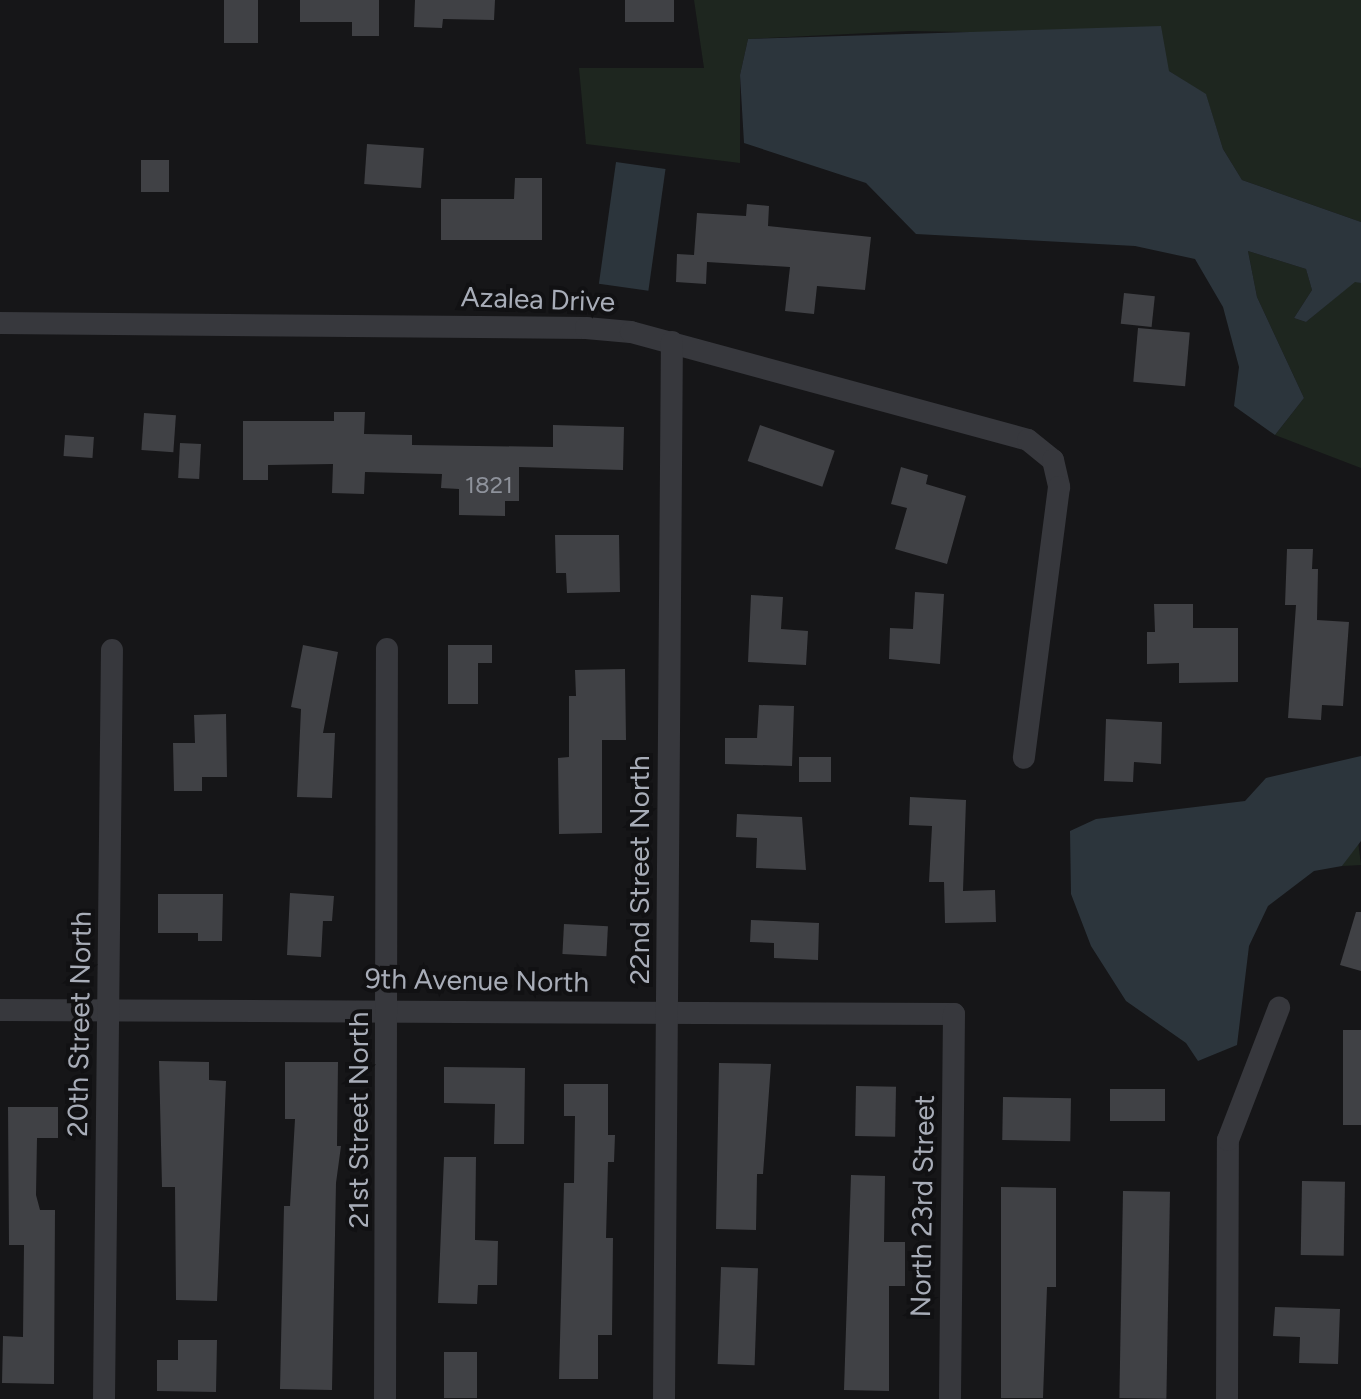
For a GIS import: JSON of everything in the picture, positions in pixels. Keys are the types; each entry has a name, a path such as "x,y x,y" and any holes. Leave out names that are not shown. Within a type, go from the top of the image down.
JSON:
{"street":[{"name":"Azalea Drive","path":"0,323 586,328 672,342 1028,440 1053,460 1059,487 1024,758"},
{"name":"22nd Street North","path":"664,1399 672,342"},
{"name":"21st Street North","path":"385,1399 389,1009 387,649"},
{"name":"20th Street North","path":"104,1399 112,650"},
{"path":"1227,1399 1228,1140 1279,1008"},
{"name":"9th Avenue North","path":"0,1010 389,1009 954,1014"},
{"name":"North 23rd Street","path":"950,1399 954,1014"}],"shaded area":[{"path":"694,0 1361,0 1361,222 1242,180 1223,149 1206,95 1169,71 1018,33 910,31 748,39 740,75 740,163 586,144 579,68 704,68"},
{"path":"1161,26 1169,71 1206,94 1223,149 1242,180 1361,222 1361,283 1355,282 1306,322 1294,318 1312,290 1306,269 1248,251 1257,297 1304,398 1275,435 1234,406 1239,367 1223,307 1195,259 1135,246 916,234 866,183 744,143 740,75 748,39"},
{"path":"616,162 666,169 648,291 599,284"},
{"path":"1248,251 1306,269 1312,290 1294,318 1306,322 1355,281 1361,283 1361,468 1275,435 1304,398 1257,297"},
{"path":"1361,756 1361,841 1342,866 1314,871 1268,906 1249,946 1237,1045 1198,1061 1186,1043 1126,1001 1091,946 1071,894 1070,831 1096,819 1245,801 1266,778"},
{"path":"1358,841 1361,865 1342,866"}],"building":[{"path":"224,0 258,0 258,43 224,43"},
{"path":"300,0 379,0 379,36 352,36 352,22 300,22"},
{"path":"415,0 495,0 494,20 443,19 442,28 414,27"},
{"path":"625,0 674,0 674,22 625,22"},
{"path":"367,144 424,148 421,188 364,184"},
{"path":"141,160 169,160 169,192 141,192"},
{"path":"515,178 542,178 542,240 441,240 441,199 514,199"},
{"path":"747,204 769,206 768,226 871,237 865,290 817,286 814,314 785,311 790,267 707,262 706,284 676,282 677,254 694,255 697,213 746,216"},
{"path":"1124,293 1155,296 1152,327 1121,324"},
{"path":"1138,328 1190,333 1185,386 1133,382"},
{"path":"334,412 365,412 364,434 412,435 412,445 553,447 553,425 624,427 623,470 519,467 519,501 505,501 505,516 459,515 459,489 441,488 442,474 365,472 364,494 332,493 333,464 268,465 268,480 243,480 243,421 334,421"},
{"path":"144,413 176,415 173,452 141,450"},
{"path":"760,425 835,451 822,487 748,461"},
{"path":"65,435 94,437 92,458 64,456"},
{"path":"180,443 201,444 199,479 178,478"},
{"path":"901,467 928,475 926,484 966,496 947,564 895,549 907,508 891,504"},
{"path":"555,535 619,535 620,592 567,593 566,573 556,573"},
{"path":"1287,549 1313,549 1312,569 1318,569 1317,620 1349,622 1343,706 1322,705 1321,720 1288,718 1296,605 1285,605"},
{"path":"915,592 944,594 940,664 889,659 890,628 913,629"},
{"path":"751,595 783,597 781,629 808,631 806,665 748,662"},
{"path":"1154,604 1193,604 1193,628 1238,628 1238,682 1179,683 1179,663 1147,664 1147,632 1155,632"},
{"path":"303,645 338,652 323,733 335,733 332,798 297,797 301,709 291,707"},
{"path":"448,645 492,645 492,663 478,663 478,704 448,704"},
{"path":"625,669 626,740 602,740 602,833 559,834 558,758 569,757 569,696 576,696 575,670"},
{"path":"759,705 794,706 792,766 725,764 725,738 757,738"},
{"path":"226,714 227,777 202,777 202,791 174,791 173,743 195,743 194,715"},
{"path":"1106,719 1162,722 1161,764 1134,762 1133,782 1104,781"},
{"path":"799,757 831,757 831,782 799,782"},
{"path":"910,797 966,800 963,891 995,890 996,922 945,923 944,882 929,882 932,826 909,825"},
{"path":"737,814 802,817 806,870 756,868 757,838 736,837"},
{"path":"290,893 334,896 332,921 323,921 321,957 287,955"},
{"path":"158,894 223,894 222,941 198,941 198,933 158,933"},
{"path":"1356,912 1361,912 1361,971 1340,965"},
{"path":"751,920 819,923 818,960 774,958 774,943 750,942"},
{"path":"564,924 608,926 606,956 562,954"},
{"path":"1343,1030 1361,1030 1361,1125 1343,1125"},
{"path":"159,1061 209,1062 209,1080 226,1081 217,1301 176,1300 175,1187 162,1187"},
{"path":"285,1062 338,1062 337,1146 341,1146 336,1183 332,1390 280,1389 284,1206 290,1206 295,1119 285,1119"},
{"path":"719,1063 771,1064 763,1174 757,1174 756,1230 716,1229"},
{"path":"444,1067 525,1068 524,1144 494,1144 495,1104 444,1103"},
{"path":"564,1084 608,1084 608,1135 615,1135 614,1162 608,1162 606,1238 613,1238 612,1335 598,1335 598,1379 559,1379 564,1183 574,1183 575,1116 564,1116"},
{"path":"856,1086 896,1087 895,1137 855,1136"},
{"path":"1110,1089 1165,1089 1165,1121 1110,1121"},
{"path":"1003,1097 1071,1098 1070,1141 1002,1140"},
{"path":"8,1107 58,1107 58,1138 37,1138 36,1195 40,1210 55,1210 54,1384 2,1383 3,1336 23,1337 24,1245 9,1245"},
{"path":"444,1157 476,1157 475,1240 498,1241 497,1285 478,1285 477,1304 438,1303"},
{"path":"851,1175 885,1176 884,1242 905,1242 905,1286 889,1286 889,1391 844,1390"},
{"path":"1302,1181 1345,1182 1344,1256 1301,1255"},
{"path":"1001,1187 1056,1188 1056,1287 1047,1287 1043,1398 1001,1398"},
{"path":"1123,1191 1170,1192 1166,1399 1119,1398"},
{"path":"721,1267 758,1268 755,1365 718,1364"},
{"path":"1275,1307 1340,1309 1338,1364 1299,1363 1300,1337 1273,1336"},
{"path":"178,1340 217,1340 216,1392 157,1391 157,1360 178,1360"},
{"path":"444,1352 477,1352 477,1398 444,1398"}]}
